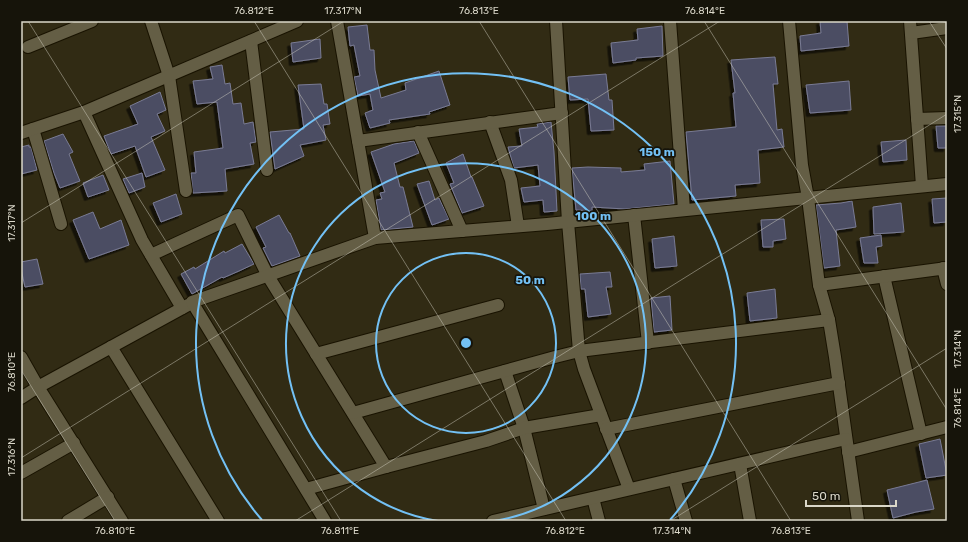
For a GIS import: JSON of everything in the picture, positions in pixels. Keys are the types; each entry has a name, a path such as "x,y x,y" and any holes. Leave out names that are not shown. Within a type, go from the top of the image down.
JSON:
{"street":[{"path":"28,47 92,21"},
{"path":"151,21 168,76 186,192"},
{"path":"21,133 84,112 297,21"},
{"path":"337,21 375,238"},
{"path":"556,21 568,222 579,351 584,369 629,489"},
{"path":"670,21 684,210"},
{"path":"789,21 802,165 808,198 819,285 829,320 839,383 858,521"},
{"path":"922,186 911,27 947,28"},
{"path":"251,41 267,170"},
{"path":"84,112 142,240 187,305 326,521"},
{"path":"358,141 562,113"},
{"path":"917,119 947,118"},
{"path":"490,122 511,180 518,226"},
{"path":"33,129 61,224"},
{"path":"418,132 462,231"},
{"path":"21,398 111,346 187,305 375,238 568,222 947,184"},
{"path":"151,255 238,215 268,276 386,467"},
{"path":"634,215 648,343"},
{"path":"819,285 945,268 947,284"},
{"path":"884,276 921,434"},
{"path":"316,354 498,305"},
{"path":"353,413 579,351 829,320"},
{"path":"111,346 218,521"},
{"path":"21,357 38,387 122,521"},
{"path":"505,371 524,428 544,509"},
{"path":"606,429 839,383"},
{"path":"306,489 486,441 524,428 601,415"},
{"path":"848,452 947,427"},
{"path":"493,521 846,439"},
{"path":"21,473 74,443"},
{"path":"740,464 750,521"},
{"path":"674,479 686,521"},
{"path":"68,521 108,497"},
{"path":"592,498 599,521"}],"building":[{"path":"820,21 847,21 849,46 801,51 800,36 821,33"},
{"path":"367,25 370,50 374,50 375,70 381,98 406,90 405,83 439,71 450,105 429,112 430,114 389,120 390,123 370,128 365,113 373,110 370,94 358,96 354,77 360,76 354,45 350,46 348,27"},
{"path":"662,26 663,56 636,58 636,60 613,63 611,43 638,40 637,29"},
{"path":"320,39 321,58 293,62 291,43"},
{"path":"775,57 778,84 773,84 777,130 782,129 784,147 758,150 760,183 735,185 736,196 692,200 686,132 736,127 733,93 735,93 731,60"},
{"path":"222,65 225,84 230,83 233,104 241,103 244,124 253,122 256,142 250,143 254,164 225,169 227,191 193,193 191,173 196,173 194,152 223,148 217,102 197,104 193,81 213,79 210,67"},
{"path":"606,74 609,100 612,100 614,130 591,131 588,99 570,100 568,77"},
{"path":"849,81 851,110 810,113 806,85"},
{"path":"321,84 324,104 327,104 330,124 323,125 326,140 300,145 304,156 275,169 270,132 304,129 298,85"},
{"path":"160,92 166,110 157,114 165,131 151,137 165,170 146,177 135,146 111,154 104,136 138,124 130,106"},
{"path":"551,122 557,211 544,212 543,200 524,202 521,188 540,186 538,165 514,168 508,147 522,146 519,129 538,127 537,124"},
{"path":"936,126 947,126 947,148 938,148"},
{"path":"63,134 73,152 69,154 80,181 60,188 44,141"},
{"path":"906,140 907,160 883,162 881,142"},
{"path":"414,141 419,153 394,163 400,187 403,187 413,227 381,230 376,200 382,199 380,193 385,192 371,152 394,144"},
{"path":"29,145 29,147 31,147 37,170 21,174 21,147"},
{"path":"463,154 484,206 462,213 450,184 454,183 446,163"},
{"path":"670,161 674,204 625,209 592,207 592,211 576,210 572,168 621,168 621,172 645,170 644,164"},
{"path":"142,173 145,187 129,193 123,179"},
{"path":"103,175 109,190 88,197 83,183"},
{"path":"429,181 435,200 439,198 449,219 432,225 417,184"},
{"path":"176,194 182,214 161,222 153,203"},
{"path":"947,198 947,222 934,223 932,199"},
{"path":"852,201 856,227 836,230 840,266 824,268 816,205"},
{"path":"901,203 904,232 874,234 873,207"},
{"path":"93,212 100,229 121,220 129,245 89,259 73,220"},
{"path":"279,215 290,233 300,256 272,266 263,248 266,247 256,227"},
{"path":"784,219 786,239 773,241 773,247 763,247 761,220"},
{"path":"881,235 882,246 876,247 878,263 864,263 860,238"},
{"path":"674,236 677,266 655,268 652,239"},
{"path":"242,244 254,264 223,278 222,277 192,294 181,274 194,267 195,269 224,251 225,253"},
{"path":"37,259 43,284 25,287 21,262"},
{"path":"610,272 612,287 606,287 611,314 588,317 585,289 581,289 580,274"},
{"path":"775,289 777,318 750,321 747,293"},
{"path":"670,296 672,330 654,332 651,298"},
{"path":"940,439 947,475 926,478 919,444"},
{"path":"927,480 934,509 893,518 887,490"}]}
